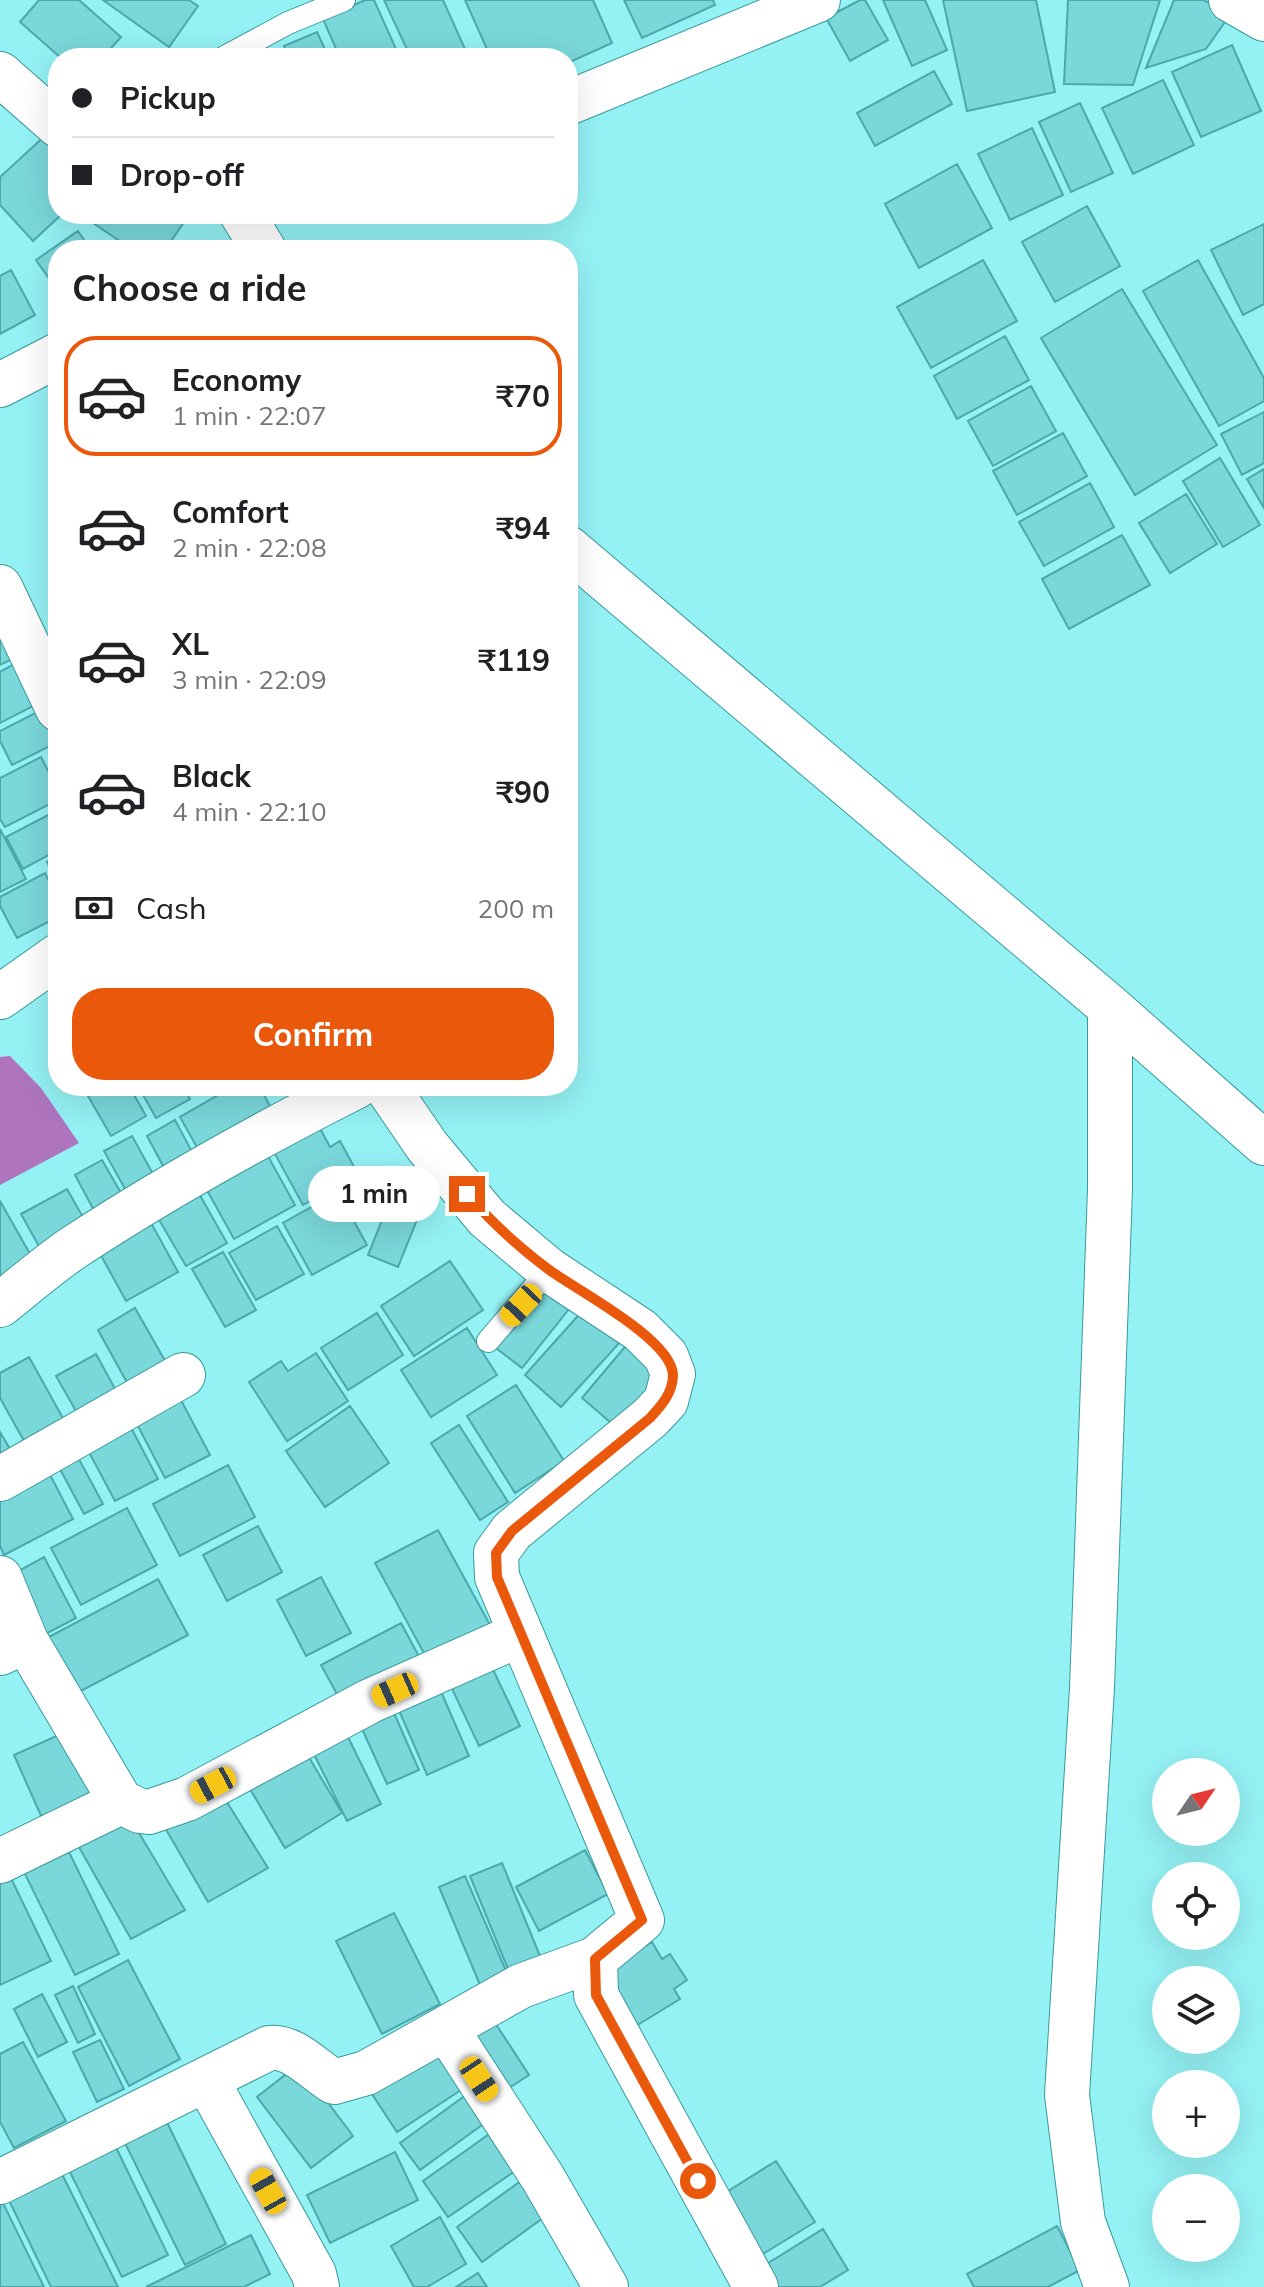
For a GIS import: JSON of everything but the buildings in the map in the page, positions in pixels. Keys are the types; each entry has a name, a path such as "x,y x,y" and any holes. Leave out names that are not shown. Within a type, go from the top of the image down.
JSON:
{"street":[{"path":"578,99 818,0"},
{"path":"1231,0 1264,19"},
{"path":"0,74 48,116"},
{"path":"0,385 48,360"},
{"path":"578,556 1110,1007 1264,1143"},
{"path":"0,587 48,688"},
{"path":"0,997 48,963"},
{"path":"1107,2287 1083,2222 1067,2095 1092,1688 1110,1204 1110,1007"},
{"path":"0,1305 72,1249 224,1158 339,1096"},
{"path":"0,2182 269,2048 288,2050 334,2082 366,2073 521,1986 595,1959 642,1920 497,1577 496,1553 512,1531 650,1418 666,1401 673,1374 666,1356 640,1330 549,1270 487,1218 427,1146 393,1096"},
{"path":"0,1479 183,1375"},
{"path":"0,1578 13,1647 121,1802 149,1812 187,1799 370,1701 521,1634"},
{"path":"0,1861 121,1802"},
{"path":"595,1959 596,1995 756,2287"},
{"path":"447,2030 543,2178 606,2287"},
{"path":"207,2081 314,2274 317,2287"}],"lane":[{"path":"242,48 288,23 344,0"},
{"path":"488,1341 549,1270"}],"shaded area":[{"path":"10,1056 41,1088 79,1143 0,1185 0,1057"}],"route":[{"path":"467,1194 487,1218 549,1270 640,1330 666,1356 673,1374 666,1401 650,1418 512,1531 496,1553 497,1577 642,1920 595,1959 596,1995 698,2181"}]}
